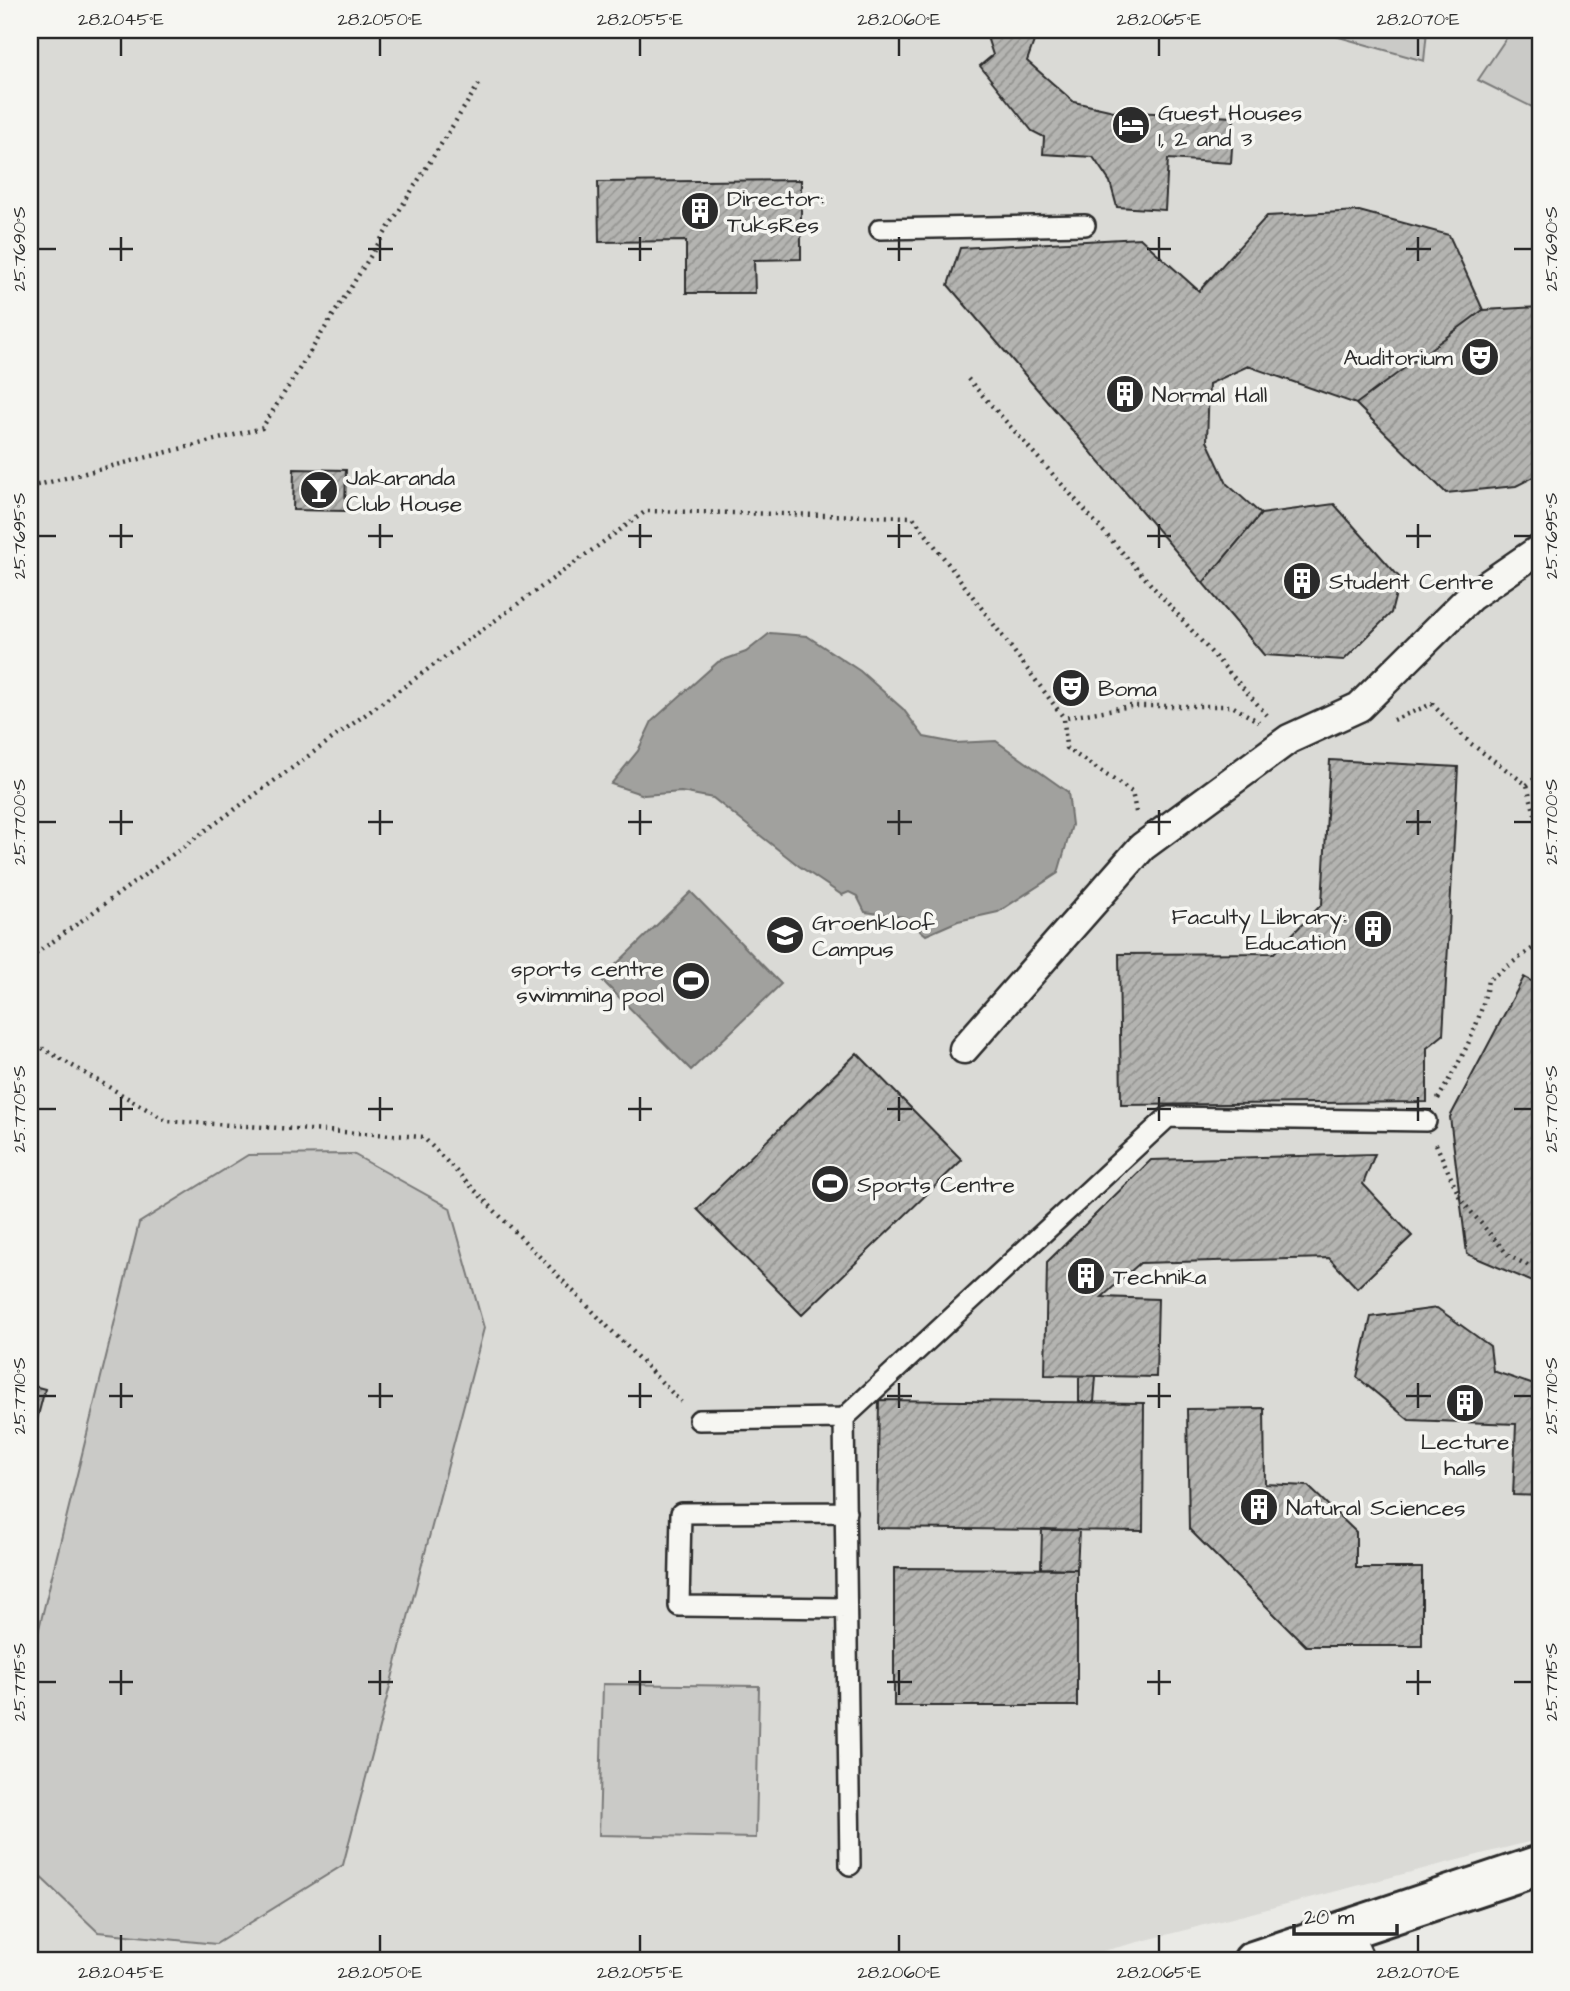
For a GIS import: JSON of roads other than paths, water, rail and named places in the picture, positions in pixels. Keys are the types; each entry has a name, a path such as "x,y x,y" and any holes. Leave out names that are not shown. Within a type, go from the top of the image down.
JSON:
{"main road":[{"path":"1253,1961 1349,1946 1540,1865"}],"street":[{"path":"964,1049 1142,847 1289,739 1359,707 1470,597 1540,549"}],"lane":[{"path":"880,229 1085,225"},
{"path":"699,1420 844,1418 1168,1117 1426,1121"},
{"path":"844,1418 850,1865"},
{"path":"846,1512 681,1513 679,1606 846,1608"}],"place":[{"name":"Guest Houses 1, 2 and 3","path":"1131,125"},
{"name":"Director: TuksRes","path":"700,211"},
{"name":"Auditorium","path":"1480,357"},
{"name":"Normal Hall","path":"1125,394"},
{"name":"Jakaranda Club House","path":"319,490"},
{"name":"Student Centre","path":"1302,581"},
{"name":"Boma","path":"1071,688"},
{"name":"Faculty Library: Education","path":"1373,929"},
{"name":"Groenkloof Campus","path":"785,935"},
{"name":"sports centre swimming pool","path":"691,981"},
{"name":"Sports Centre","path":"830,1184"},
{"name":"Technika","path":"1086,1276"},
{"name":"Lecture halls","path":"1465,1403"},
{"name":"Natural Sciences","path":"1259,1507"}]}
